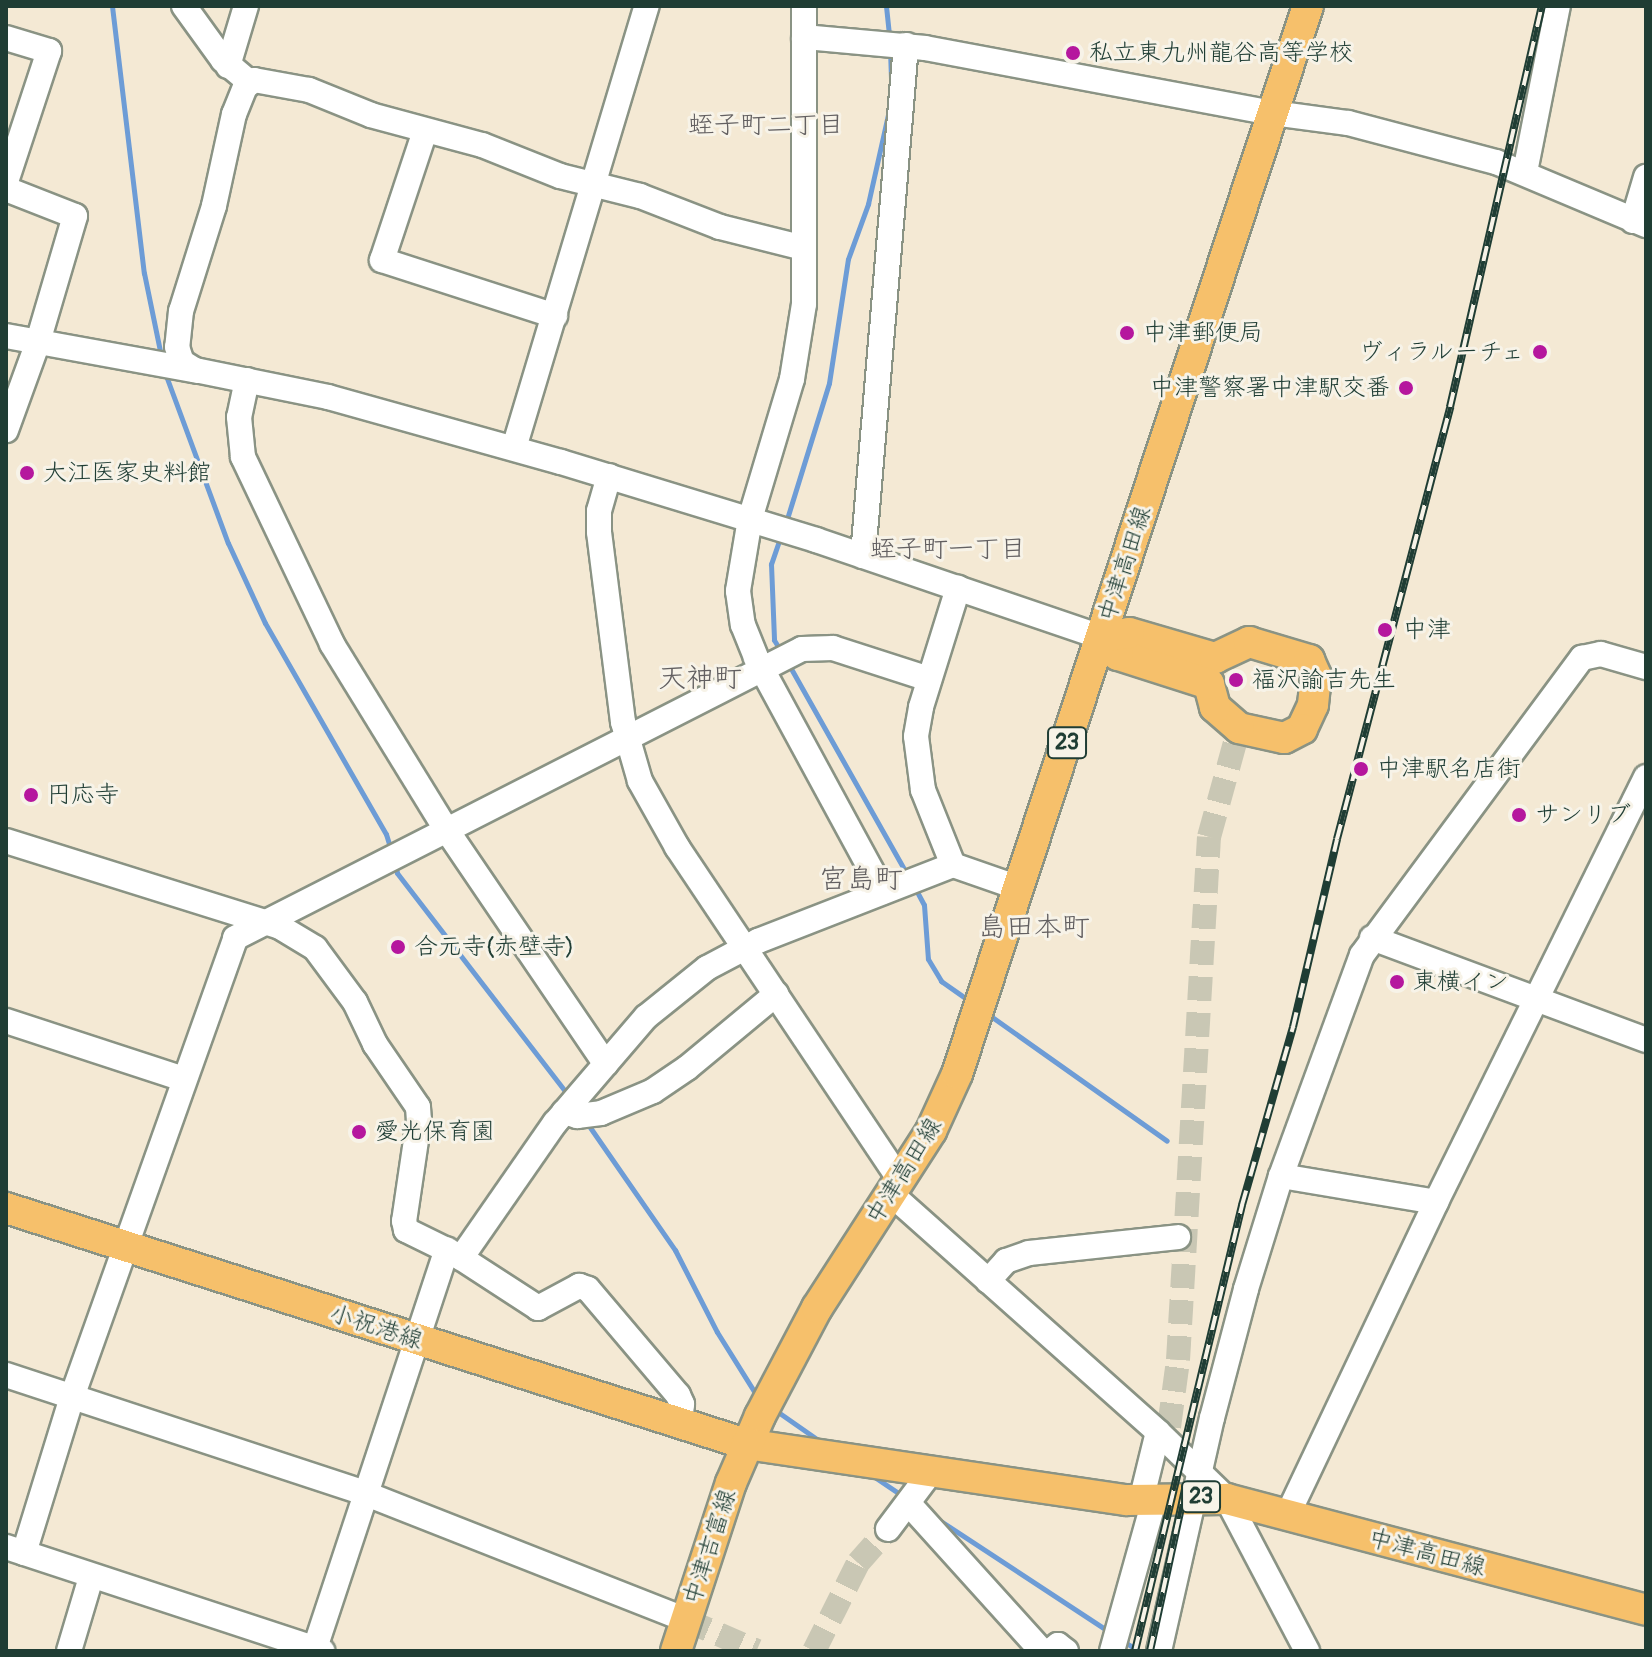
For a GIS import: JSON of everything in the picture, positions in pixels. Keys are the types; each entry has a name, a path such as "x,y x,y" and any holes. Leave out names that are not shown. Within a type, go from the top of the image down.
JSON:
{"main road":[{"name":"中津高田線","path":"1308,6 957,1074 931,1131 817,1308 746,1444 930,1473 1147,1501 1198,1485 1227,1499 1287,1516 1646,1610"},
{"path":"1129,633 1215,658 1249,642 1309,660 1316,676 1313,705 1302,729 1284,738 1239,728 1215,707 1209,684 1118,655 1101,637 1129,633"},
{"name":"小祝港線","path":"6,1208 746,1444"},
{"name":"中津吉富線","path":"676,1651 746,1444"}],"street":[{"path":"184,6 228,66 249,82 264,80 293,85 425,131 482,145 544,170 640,196 720,227 804,248"},
{"path":"228,66 246,6"},
{"path":"514,448 596,185 647,6"},
{"path":"804,6 804,304 792,379 750,519 738,591 743,625 761,668 883,892"},
{"path":"1525,172 1558,6"},
{"path":"804,37 895,44 1273,113 1348,123 1432,143 1525,172 1640,223 1646,177"},
{"path":"6,38 49,51 6,182"},
{"path":"863,556 895,44"},
{"path":"200,372 182,362 177,347 177,325 214,206 234,114 249,82"},
{"path":"425,131 382,260 555,316"},
{"path":"6,189 75,216 38,342 6,430"},
{"path":"6,336 328,397 514,448 750,519 1101,637"},
{"path":"247,380 238,427 246,466 332,644 446,829 606,1064"},
{"path":"609,476 599,511 599,532 626,736 640,781 659,818 776,994 895,1187 988,1281 1158,1432 1198,1485"},
{"path":"953,865 928,804 917,763 918,721 958,588"},
{"path":"929,679 842,650 821,647 802,649 626,736 235,938 183,1079 127,1247 15,1550 317,1650 364,1493 454,1253 564,1112 668,996 744,947 953,865 1019,888"},
{"path":"1159,1651 1242,1303 1281,1176 1362,955 1582,658 1601,654 1646,667"},
{"path":"1287,1516 1436,1202 1646,777"},
{"path":"6,841 265,922 305,940 325,958 360,1010 375,1044 415,1101 419,1120 404,1226 411,1235 454,1253 538,1308 579,1286 588,1289 678,1395 682,1404 680,1424"},
{"path":"1372,938 1646,1040"},
{"path":"564,1112 577,1116 601,1113 653,1091 687,1068 776,994"},
{"path":"6,1021 183,1079"},
{"path":"1281,1176 1436,1202"},
{"path":"988,1281 1006,1261 1029,1253 1178,1237"},
{"path":"6,1375 364,1493 686,1620"},
{"path":"1112,1651 1147,1501 1158,1432"},
{"path":"888,1529 930,1473"},
{"path":"1227,1499 1307,1651"},
{"path":"909,1504 1042,1651"},
{"path":"69,1651 91,1577"},
{"path":"1050,1651 1058,1645 1066,1651"}],"waterway":[{"path":"112,6 144,273 161,356"},
{"path":"886,6 889,36"},
{"path":"890,50 891,84"},
{"path":"786,522 829,383 848,259 868,204 889,110"},
{"path":"165,373 228,543 265,623 386,834 391,850"},
{"path":"781,535 771,564 774,640 782,653"},
{"path":"789,665 908,876"},
{"path":"395,864 397,873 568,1095"},
{"path":"915,888 924,905 928,959 941,981 967,999"},
{"path":"992,1017 1167,1141"},
{"path":"587,1123 675,1250 717,1332 757,1396"},
{"path":"778,1412 821,1442"},
{"path":"873,1476 904,1497"},
{"path":"936,1518 1108,1631"},
{"path":"1123,1641 1139,1651"}],"tunnel":[{"path":"1169,1427 1178,1360 1209,837 1239,728"},
{"path":"814,1651 858,1563 888,1529"},
{"path":"686,1620 757,1651"}],"railway":[{"path":"1135,1651 1242,1205 1293,1027 1337,839 1450,407 1542,6"},
{"path":"1150,1651 1186,1485"}],"place":[{"name":"私立東九州龍谷高等学校","path":"1073,53"},
{"name":"中津郵便局","path":"1127,333"},
{"name":"ヴィラルーチェ","path":"1540,352"},
{"name":"中津警察署中津駅交番","path":"1406,388"},
{"name":"大江医家史料館","path":"27,473"},
{"name":"中津","path":"1385,630"},
{"name":"福沢諭吉先生","path":"1236,680"},
{"name":"中津駅名店街","path":"1361,769"},
{"name":"円応寺","path":"31,795"},
{"name":"サンリブ","path":"1519,815"},
{"name":"合元寺(赤壁寺)","path":"398,947"},
{"name":"東横イン","path":"1397,982"},
{"name":"愛光保育園","path":"359,1132"}],"district":[{"name":"蛭子町二丁目","path":"766,126"},
{"name":"蛭子町一丁目","path":"948,550"},
{"name":"天神町","path":"700,679"},
{"name":"宮島町","path":"861,880"},
{"name":"島田本町","path":"1034,928"}]}
